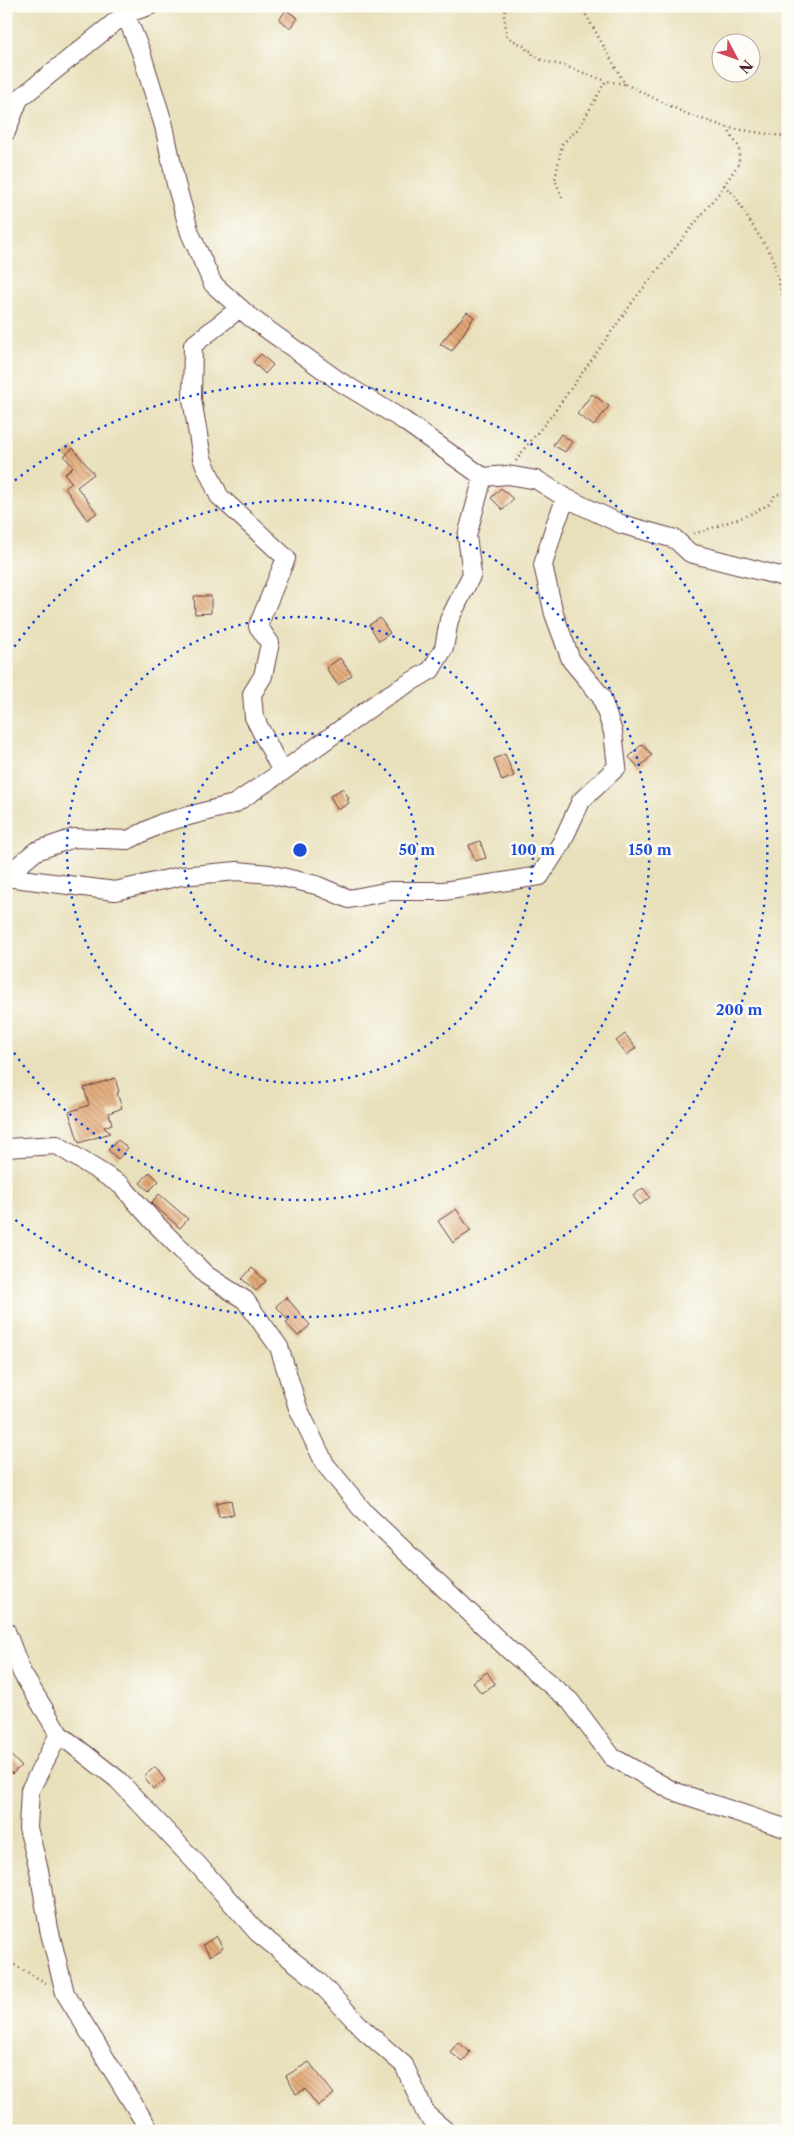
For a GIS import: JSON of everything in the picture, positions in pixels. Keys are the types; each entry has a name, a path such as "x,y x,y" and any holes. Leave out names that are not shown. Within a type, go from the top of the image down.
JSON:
{"street":[{"path":"6,132 19,99 123,10 149,6"},
{"path":"123,10 142,52 164,126 176,184 190,233 213,284 240,308 339,381 403,420 483,477 508,475 537,480 566,498 620,524 676,540 690,553 788,578"},
{"path":"240,308 193,345 192,399 202,458 219,496 286,558 258,626 270,643 263,676 252,694 254,717 282,772"},
{"path":"6,876 36,850 74,838 128,840 162,823 234,804 386,697 431,670 444,648 449,620 472,574 467,536 483,477"},
{"path":"6,876 115,891 181,876 237,871 269,874 316,885 349,899 390,891 444,891 540,876 562,842 581,801 617,767 613,732 601,696 571,660 554,614 543,565 555,525 566,498"},
{"path":"6,1148 57,1145 121,1185 153,1221 206,1274 245,1300 279,1346 298,1408 325,1464 359,1506 509,1650 570,1701 612,1757 674,1790 788,1829"},
{"path":"6,1631 22,1673 59,1734 117,1779 199,1866 258,1933 317,1980 364,2030 404,2065 426,2114 446,2131"},
{"path":"59,1734 30,1790 28,1828 40,1870 49,1929 65,1993 150,2131"}],"path":[{"path":"507,6 504,15 507,37 526,47 527,50 532,51 533,55 544,61 565,66 606,81 625,84 687,114 729,128 788,137"},
{"path":"581,6 625,84"},
{"path":"562,197 555,180 562,144 579,128 606,81"},
{"path":"508,475 524,449 552,415 631,303 724,185 739,163 739,147 730,134 729,128"},
{"path":"724,185 736,197 772,256 788,317"},
{"path":"676,540 746,516 768,505 775,495 788,492"},
{"path":"6,1960 65,1993"}],"building":[{"path":"286,10 298,18 291,28 279,20"},
{"path":"467,312 474,317 452,351 440,344"},
{"path":"261,354 273,365 265,374 253,362"},
{"path":"592,394 609,406 594,426 577,414"},
{"path":"561,434 572,442 565,452 553,445"},
{"path":"73,448 94,474 77,487 97,513 87,520 65,488 72,483 65,474 73,467 64,456"},
{"path":"501,488 513,499 503,510 491,498"},
{"path":"194,596 211,596 211,613 195,614"},
{"path":"380,618 390,633 379,641 369,625"},
{"path":"340,658 352,675 338,685 326,668"},
{"path":"642,744 652,755 639,768 629,757"},
{"path":"505,754 514,776 502,781 494,759"},
{"path":"343,788 349,803 338,810 330,796"},
{"path":"480,841 486,858 475,861 469,845"},
{"path":"625,1034 636,1048 627,1055 616,1041"},
{"path":"115,1078 122,1108 109,1113 112,1124 104,1127 110,1133 79,1143 69,1112 89,1105 84,1088"},
{"path":"118,1140 128,1148 118,1159 108,1150"},
{"path":"150,1172 159,1181 149,1191 140,1183"},
{"path":"643,1188 650,1197 640,1205 633,1196"},
{"path":"159,1194 188,1219 180,1228 151,1203"},
{"path":"456,1209 471,1231 453,1243 438,1221"},
{"path":"252,1268 266,1281 256,1291 242,1279"},
{"path":"286,1297 310,1325 298,1336 286,1323 289,1321 276,1306"},
{"path":"231,1500 234,1515 219,1517 216,1503"},
{"path":"487,1672 495,1684 481,1693 473,1682"},
{"path":"6,1750 21,1766 12,1774 6,1768"},
{"path":"155,1767 165,1780 153,1789 144,1776"},
{"path":"216,1936 223,1948 210,1956 203,1945"},
{"path":"458,2042 470,2052 463,2062 450,2052"},
{"path":"309,2062 334,2094 318,2106 305,2089 296,2094 286,2076"}]}
